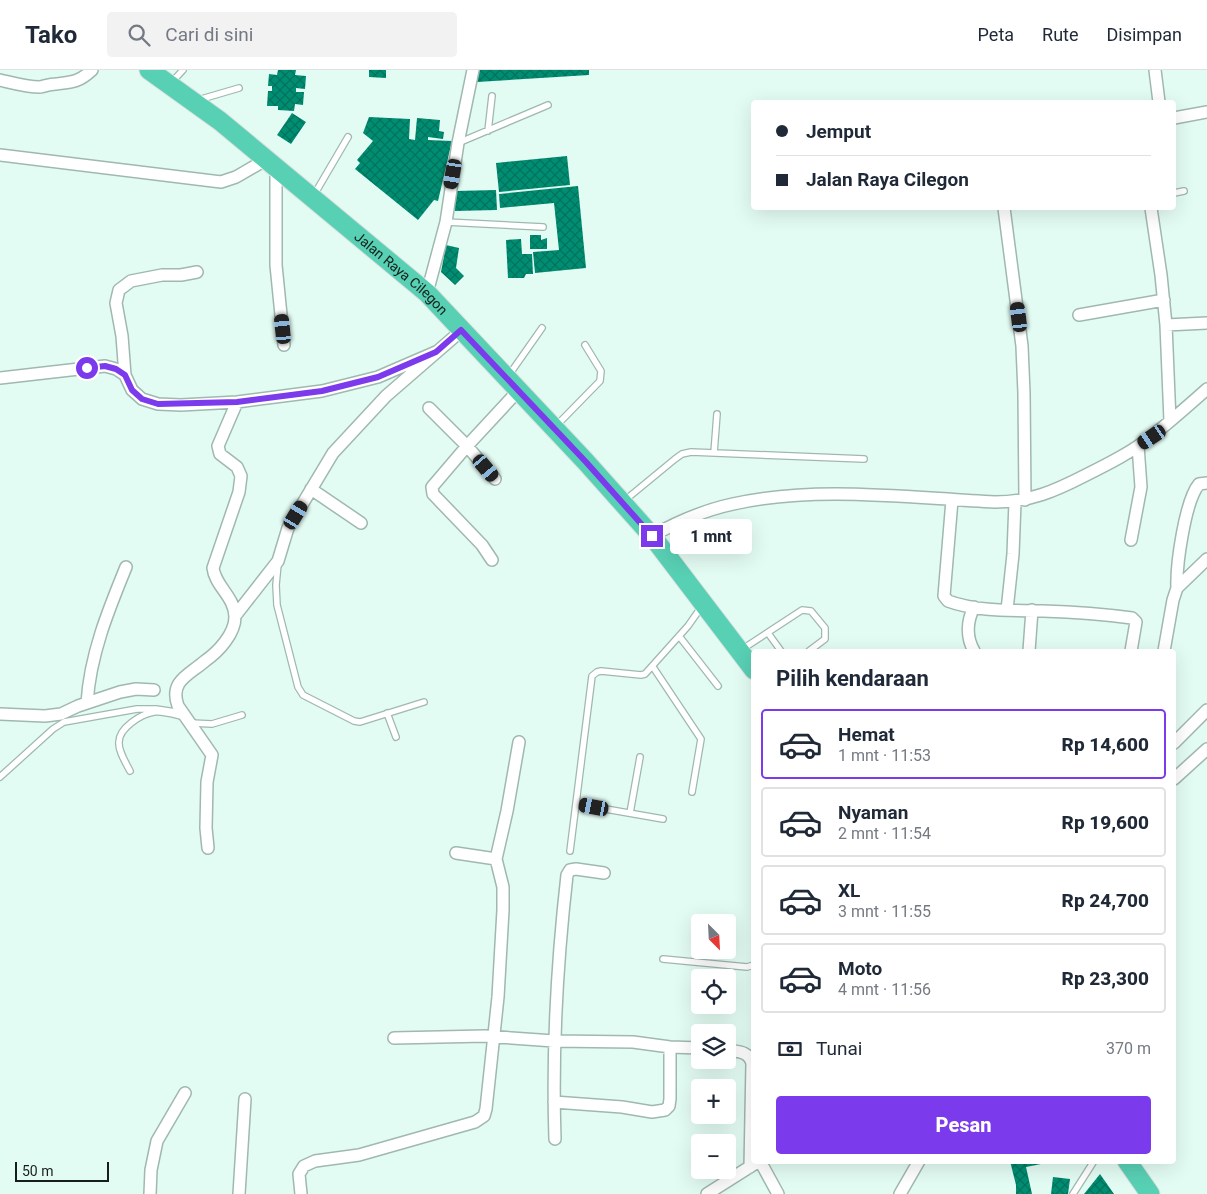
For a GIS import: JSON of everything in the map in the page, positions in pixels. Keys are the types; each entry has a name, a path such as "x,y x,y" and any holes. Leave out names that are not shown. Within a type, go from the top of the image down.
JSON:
{"highway":[{"name":"Jalan Raya Cilegon","path":"149,70 220,121 427,293 652,536 751,666"},
{"path":"1129,1164 1150,1194"}],"street":[{"path":"427,293 446,222 458,144 473,70"},
{"path":"1155,70 1159,100"},
{"path":"0,80 40,86 67,84 85,72"},
{"path":"1176,118 1207,112"},
{"path":"0,155 221,182 272,163 276,265 284,345"},
{"path":"1004,210 1022,346 1026,448 1007,610"},
{"path":"1151,210 1164,300 1170,421"},
{"path":"196,272 138,279 131,281 120,290 116,303 122,336 125,375 132,390 142,399 158,404 237,402 322,391 392,372 436,352"},
{"path":"1079,315 1164,300"},
{"path":"1166,324 1207,323"},
{"path":"235,616 278,562 288,528 333,454 386,396 461,330"},
{"path":"0,378 105,366 116,369 125,375"},
{"path":"492,560 482,545 433,494 432,487 467,446 512,384"},
{"path":"652,536 676,523 731,504 781,496 842,495 1020,501 1035,498 1074,481 1138,446 1207,388"},
{"path":"208,848 206,782 212,755 186,718 176,699 178,685 184,676 206,661 220,647 232,630 235,616 232,603 220,583 214,577 213,568 239,492 241,476 237,467 220,454 218,446 237,402"},
{"path":"429,408 467,446 495,479"},
{"path":"1131,540 1141,486 1138,446"},
{"path":"1164,649 1177,588 1178,562 1186,521 1195,490 1199,484 1207,483"},
{"path":"311,490 361,523"},
{"path":"952,500 944,596 946,599 951,602 974,607 1082,612 1133,618 1136,622 1131,649"},
{"path":"1177,588 1207,560"},
{"path":"87,703 98,640 126,567"},
{"path":"973,649 969,639 968,623 974,607"},
{"path":"1028,649 1032,610"},
{"path":"0,714 45,716 61,714 120,692 136,689 154,690"},
{"path":"1176,741 1207,710"},
{"path":"301,1194 299,1174 304,1166 315,1160 359,1155 475,1122 484,1116 494,1037 501,955 503,892 496,858 507,811 519,742"},
{"path":"1176,777 1207,749"},
{"path":"456,853 496,858"},
{"path":"555,1139 554,1041 558,968 567,875 570,870 576,869 604,873"},
{"path":"394,1038 494,1037 554,1041 633,1042 691,1048"},
{"path":"554,1102 613,1106 652,1112 665,1110 669,1106 670,1099 670,1047"},
{"path":"736,1051 746,1052 751,1060"},
{"path":"150,1194 151,1170 157,1141 185,1093"},
{"path":"239,1194 245,1099"},
{"path":"707,1194 754,1164"},
{"path":"757,1164 778,1194"},
{"path":"900,1194 917,1164"}],"lane":[{"path":"169,84 183,70"},
{"path":"194,102 238,88"},
{"path":"488,131 492,96"},
{"path":"458,144 548,105"},
{"path":"313,197 348,136"},
{"path":"1176,193 1184,191"},
{"path":"446,222 543,227"},
{"path":"512,384 542,328"},
{"path":"554,428 600,381 601,371 585,345"},
{"path":"714,453 717,414"},
{"path":"622,503 682,454 691,452 864,459"},
{"path":"278,562 277,604 298,687 303,695 354,721 360,722 424,702"},
{"path":"570,851 592,676 602,671 645,674 679,636 704,603"},
{"path":"739,652 802,610 811,611 825,628 825,639 812,649"},
{"path":"768,633 780,649"},
{"path":"679,636 718,686"},
{"path":"652,667 700,739 692,792"},
{"path":"0,776 46,735 64,722 137,709 156,709 186,718"},
{"path":"130,771 119,747 118,740 122,732 139,718 154,712 212,724 242,715"},
{"path":"387,713 396,737"},
{"path":"630,813 640,757"},
{"path":"577,804 663,820"},
{"path":"663,959 751,966"},
{"path":"1073,1194 1092,1164"}],"building":[{"path":"278,70 296,70 295,75 306,76 305,89 296,88 296,92 304,92 303,105 295,104 294,111 278,110 278,106 267,106 268,91 272,91 272,86 268,86 269,74 277,75"},
{"path":"369,70 386,70 386,78 369,77"},
{"path":"478,70 589,70 589,75 477,82"},
{"path":"292,113 306,122 291,144 277,135"},
{"path":"369,117 410,119 409,139 415,140 417,118 440,120 439,131 444,132 443,139 428,137 428,140 452,141 438,201 434,200 418,220 355,169 360,163 357,160 373,141 363,133"},
{"path":"567,156 570,185 499,192 496,163"},
{"path":"578,186 586,268 535,273 533,252 559,250 554,203 500,208 499,194"},
{"path":"496,190 497,210 455,211 455,191"},
{"path":"530,235 541,235 541,240 547,238 547,249 530,249"},
{"path":"521,239 522,254 532,254 533,274 526,274 524,278 508,278 506,240"},
{"path":"446,245 459,248 456,268 464,276 455,285 441,272"},
{"path":"1011,1164 1041,1164 1026,1167 1032,1194 1016,1194 1016,1185"},
{"path":"1100,1174 1114,1194 1084,1194"},
{"path":"1053,1177 1070,1179 1068,1194 1051,1194"}],"route":[{"path":"87,368 105,366 116,369 125,375 132,390 142,399 158,404 181,405 237,402 322,391 378,377 436,352 461,330 586,462 652,536"}]}
